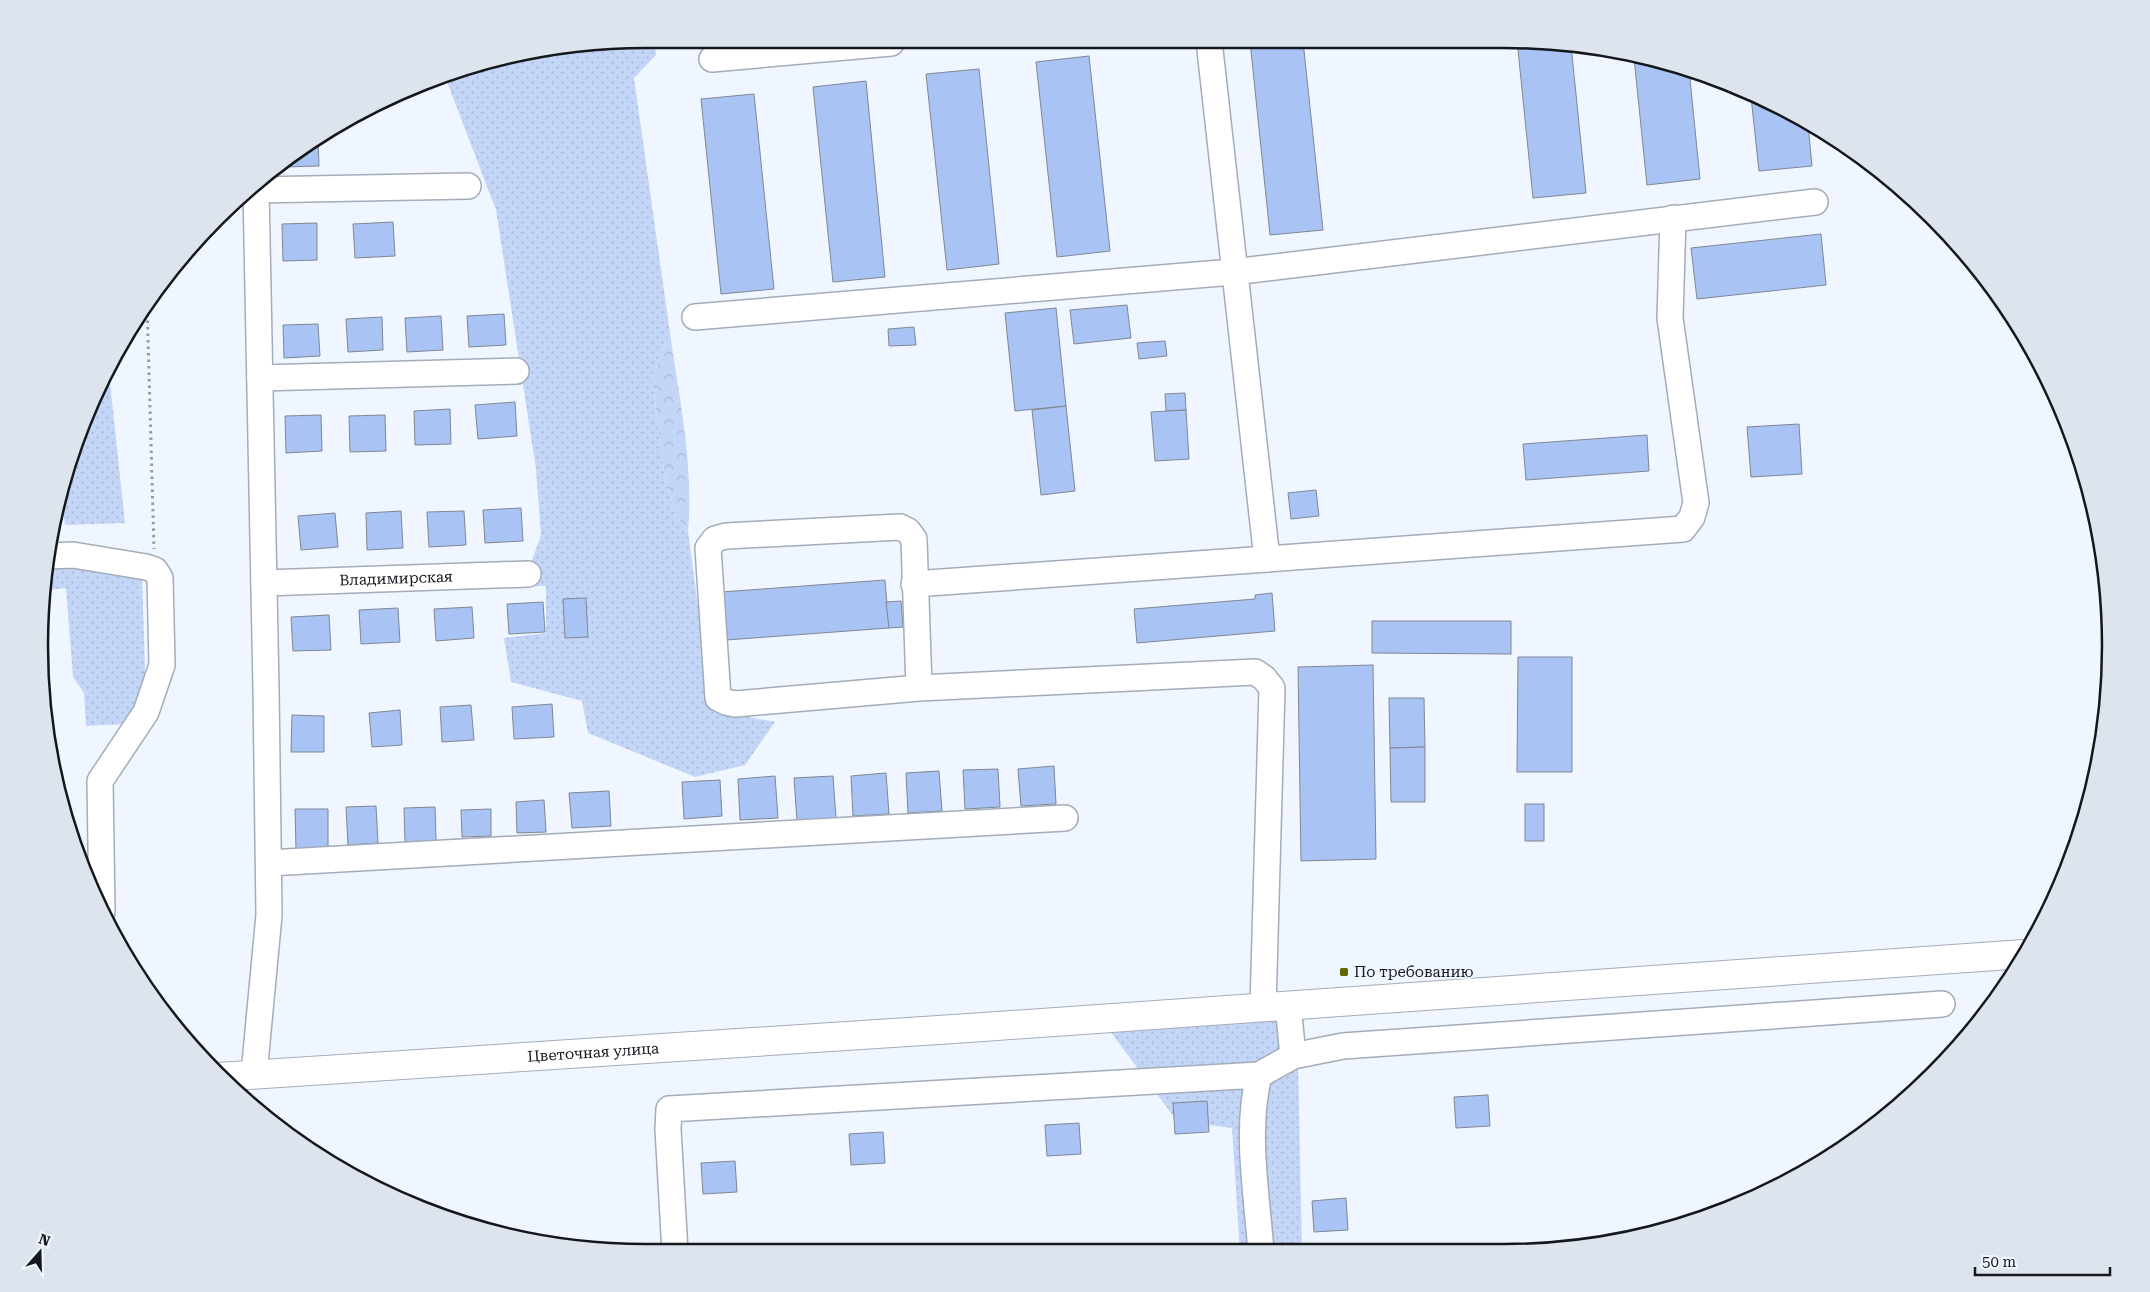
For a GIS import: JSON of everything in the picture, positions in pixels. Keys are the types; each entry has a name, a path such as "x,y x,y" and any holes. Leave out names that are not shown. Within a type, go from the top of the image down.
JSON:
{"main road":[{"name":"Цветочная улица","path":"230,1076 969,1028 2016,955"}],"street":[{"path":"712,59 835,48"},
{"path":"1210,48 1233,272 1267,559"},
{"path":"258,190 468,186"},
{"path":"254,1074 269,915 256,192"},
{"path":"695,317 1233,272 1815,202"},
{"path":"914,584 1683,529 1692,517 1696,503 1670,318 1673,218"},
{"path":"260,378 516,371"},
{"path":"918,688 914,539 908,531 900,527 726,536 715,539 708,548 718,698 726,702 735,704 918,688 1254,672 1264,678 1272,688 1276,1006 1293,1056"},
{"path":"55,556 73,555 155,570 160,578 162,665 146,712 100,781 102,895"},
{"name":"Владимирская","path":"264,583 528,574"},
{"path":"269,863 1065,818"},
{"path":"675,1244 668,1129 669,1109 1259,1075 1293,1056 1343,1046 1942,1004"},
{"path":"1259,1075 1253,1099 1252,1126 1261,1244"}],"path":[{"path":"147,314 155,570"}],"green space":[{"path":"655,48 656,55 634,78 670,333 652,377 664,472 676,516 688,531 708,683 718,711 775,722 745,765 695,777 588,733 582,701 511,682 504,638 546,633 546,586 523,586 541,535 536,469 496,210 447,82 529,59 607,49"},
{"path":"670,333 687,456 689,481 688,531 676,516 664,472 652,377"},
{"path":"110,380 125,523 65,525 63,511 79,454"},
{"path":"54,560 142,578 145,666 144,723 86,726 84,693 73,677 66,588 51,590"},
{"path":"1297,1017 1302,1244 1239,1244 1232,1128 1177,1121 1110,1031"}],"building":[{"path":"1251,48 1304,48 1323,230 1270,235"},
{"path":"1518,48 1572,52 1586,193 1533,198"},
{"path":"1089,56 1110,251 1057,257 1036,62"},
{"path":"1634,62 1690,77 1700,179 1647,185"},
{"path":"979,69 999,264 947,270 926,74"},
{"path":"866,81 885,277 833,282 813,87"},
{"path":"754,94 774,289 721,294 701,99"},
{"path":"1751,101 1809,131 1812,166 1759,171"},
{"path":"318,145 319,166 288,167"},
{"path":"393,222 395,256 355,258 353,224"},
{"path":"317,223 317,260 283,261 282,224"},
{"path":"1821,234 1826,285 1697,299 1691,248"},
{"path":"1127,305 1131,338 1074,344 1070,310"},
{"path":"1056,308 1066,406 1015,411 1005,313"},
{"path":"504,314 506,345 469,347 467,316"},
{"path":"441,316 443,350 407,352 405,318"},
{"path":"382,317 383,350 348,352 346,319"},
{"path":"318,324 320,356 284,358 283,325"},
{"path":"914,327 916,345 889,346 888,329"},
{"path":"1165,341 1167,356 1139,359 1137,343"},
{"path":"1185,393 1186,410 1166,411 1165,394"},
{"path":"515,402 517,436 478,439 475,405"},
{"path":"1066,406 1075,491 1041,495 1032,410"},
{"path":"450,409 451,444 415,445 414,411"},
{"path":"1186,410 1189,459 1155,461 1151,412"},
{"path":"321,415 322,451 286,453 285,416"},
{"path":"385,415 386,451 350,452 349,416"},
{"path":"1799,424 1802,474 1751,477 1747,427"},
{"path":"1647,435 1649,471 1526,480 1523,444"},
{"path":"1316,490 1319,516 1291,519 1288,493"},
{"path":"521,508 523,541 485,543 483,510"},
{"path":"401,511 403,548 367,550 366,513"},
{"path":"464,511 466,545 429,547 427,512"},
{"path":"335,513 338,547 301,550 298,516"},
{"path":"885,580 889,628 726,640 722,592"},
{"path":"1272,593 1275,631 1137,643 1134,609 1255,599 1255,595"},
{"path":"586,598 588,637 565,638 563,599"},
{"path":"901,601 903,627 889,628 886,602"},
{"path":"543,602 545,632 509,634 507,604"},
{"path":"472,607 474,638 436,641 434,609"},
{"path":"398,608 400,642 361,644 359,610"},
{"path":"329,615 331,650 293,651 291,617"},
{"path":"1372,621 1511,621 1511,654 1372,653"},
{"path":"1518,657 1572,657 1572,772 1517,772"},
{"path":"1373,665 1376,859 1301,861 1298,667"},
{"path":"1389,698 1424,698 1425,747 1390,748"},
{"path":"552,704 554,737 514,739 512,707"},
{"path":"471,705 474,740 442,742 440,707"},
{"path":"400,710 402,745 372,747 369,713"},
{"path":"292,715 324,716 324,752 291,752"},
{"path":"1425,747 1425,802 1391,802 1390,748"},
{"path":"1054,766 1056,804 1021,806 1018,769"},
{"path":"998,769 1000,807 965,809 963,770"},
{"path":"939,771 942,811 908,813 906,773"},
{"path":"886,773 889,814 853,816 851,776"},
{"path":"775,776 778,818 740,820 738,779"},
{"path":"833,776 836,818 797,821 794,778"},
{"path":"720,780 722,816 684,819 682,782"},
{"path":"609,791 611,826 572,828 569,793"},
{"path":"544,800 546,832 517,833 516,802"},
{"path":"1525,804 1544,804 1544,841 1525,841"},
{"path":"376,806 378,843 348,845 346,807"},
{"path":"435,807 436,841 405,842 404,808"},
{"path":"295,809 328,809 328,849 296,849"},
{"path":"491,809 491,836 462,837 461,810"},
{"path":"1488,1095 1490,1126 1456,1128 1454,1097"},
{"path":"1207,1101 1209,1132 1175,1134 1173,1103"},
{"path":"1079,1123 1081,1154 1047,1156 1045,1125"},
{"path":"883,1132 885,1163 851,1165 849,1134"},
{"path":"735,1161 737,1192 703,1194 701,1163"},
{"path":"1346,1198 1348,1230 1314,1232 1312,1201"}],"place":[{"name":"По требованию","path":"1344,972"}]}
